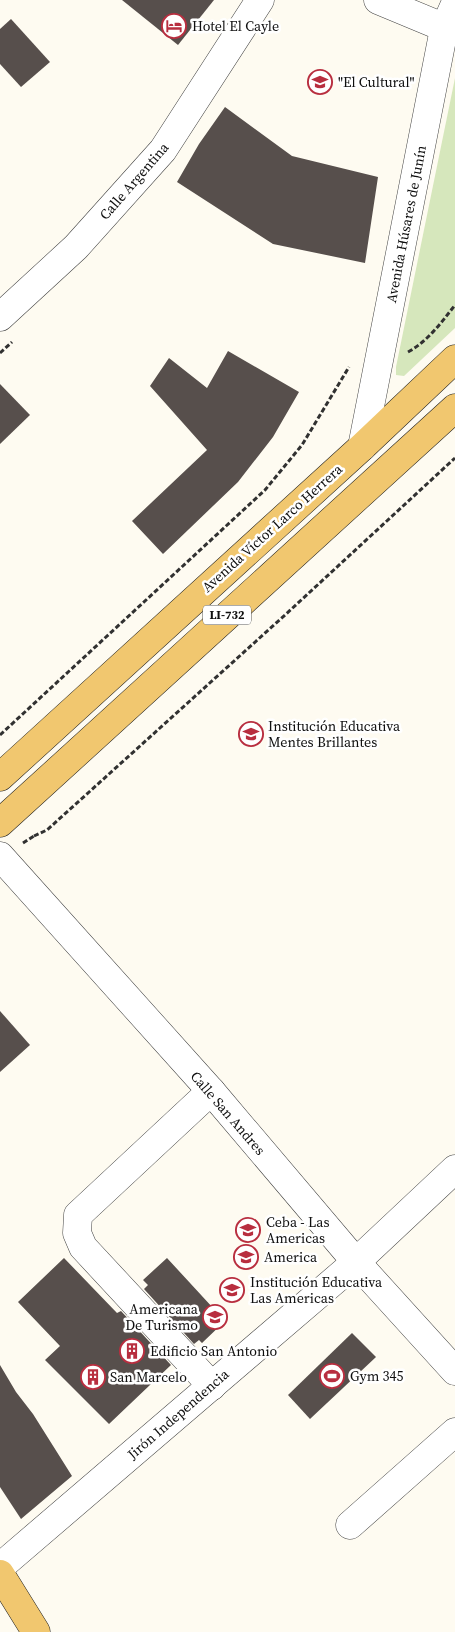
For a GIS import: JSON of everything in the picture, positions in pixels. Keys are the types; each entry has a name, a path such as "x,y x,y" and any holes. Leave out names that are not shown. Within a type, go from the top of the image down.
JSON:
{"main road":[{"name":"Avenida Víctor Larco Herrera","path":"0,777 455,360"},
{"name":"LI-732","path":"0,823 455,408"},
{"path":"0,1574 36,1632"}],"street":[{"name":"Calle Argentina","path":"0,317 76,247 163,150 260,0"},
{"path":"378,0 450,30"},
{"name":"Avenida Húsares de Junín","path":"362,447 455,4"},
{"name":"Calle San Andres","path":"0,856 211,1091 356,1262 455,1371"},
{"path":"211,1091 78,1214 77,1233 83,1247 212,1386"},
{"name":"Jirón Independencia","path":"0,1567 356,1262 455,1169"},
{"path":"350,1525 455,1432"}],"path":[{"path":"0,735 265,490 302,445 354,357 379,359 406,354 419,346 439,326 455,305"},
{"path":"34,836 47,830 455,458"}],"green space":[{"path":"455,78 455,328 404,376 396,375 396,367"}],"building":[{"name":"Hotel El Cayle","path":"122,0 214,0 178,45"},
{"path":"11,19 50,62 21,87 0,64 0,29"},
{"path":"225,107 292,156 378,177 365,263 273,244 177,182 199,144"},
{"path":"228,351 299,392 273,437 238,482 163,554 132,521 207,450 150,386 169,358 207,388"},
{"path":"0,384 30,415 0,444"},
{"path":"0,1011 30,1045 0,1072"},
{"path":"64,1258 117,1313 121,1311 171,1365 109,1424 45,1360 60,1346 18,1302"},
{"name":"Americana De Turismo","path":"167,1258 225,1321 202,1343 199,1340 194,1344 144,1289 148,1285 143,1280"},
{"name":"Gym 345","path":"352,1333 376,1357 310,1419 288,1395"},
{"path":"0,1365 72,1476 21,1519 0,1487"}],"place":[{"name":"Hotel El Cayle","path":"174,26"},
{"name":"\"El Cultural\"","path":"320,82"},
{"name":"Institución Educativa Mentes Brillantes","path":"251,734"},
{"name":"Ceba - Las Americas","path":"248,1230"},
{"name":"America","path":"246,1257"},
{"name":"Institución Educativa Las Americas","path":"232,1290"},
{"name":"Americana De Turismo","path":"215,1317"},
{"name":"Edificio San Antonio","path":"132,1351"},
{"name":"Gym 345","path":"332,1376"},
{"name":"San Marcelo","path":"93,1377"}]}
